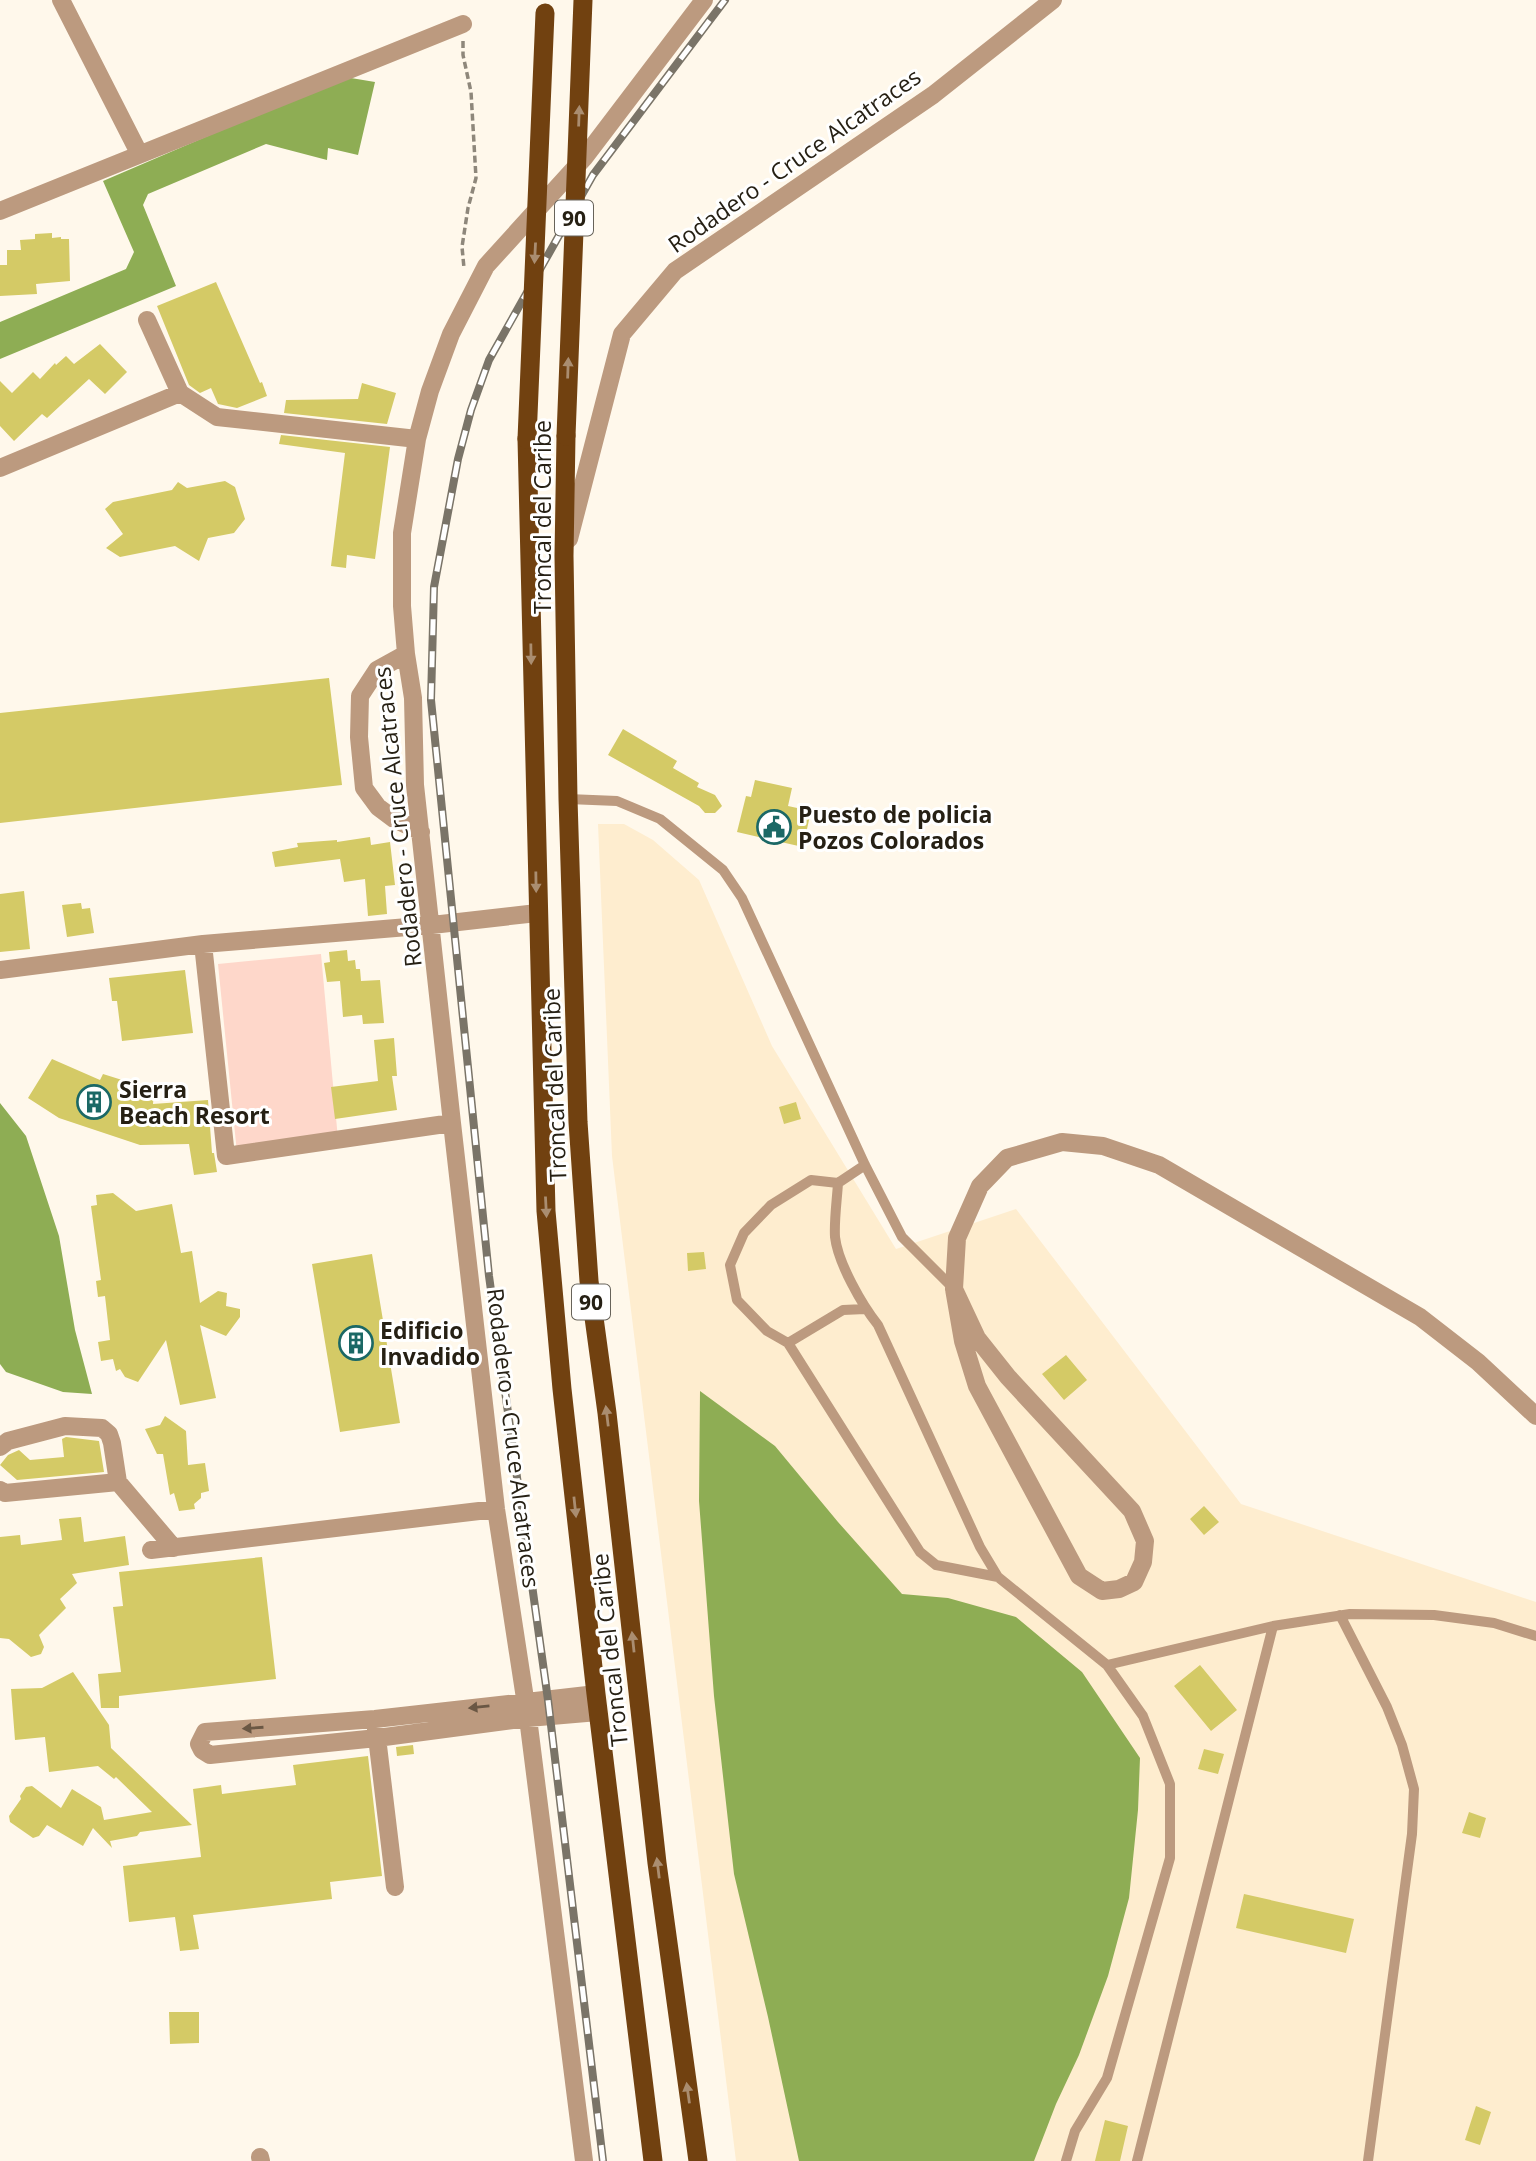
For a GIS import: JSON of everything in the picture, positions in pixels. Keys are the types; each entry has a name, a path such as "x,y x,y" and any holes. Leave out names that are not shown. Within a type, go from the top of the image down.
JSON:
{"highway":[{"name":"Troncal del Caribe","path":"583,0 564,556 578,1122 589,1281 607,1413 657,1863 698,2161"},
{"name":"Troncal del Caribe","path":"546,7 527,439 546,1211 563,1403 653,2161"}],"street":[{"path":"61,0 139,153"},
{"name":"Rodadero - Cruce Alcatraces","path":"584,2161 527,1710 496,1509 452,1123 415,785 413,698 401,593 402,533 417,439 430,391 451,334 486,266 584,158 704,0"},
{"name":"Rodadero - Cruce Alcatraces","path":"564,556 622,334 675,271 933,95 1053,0"},
{"path":"0,211 463,24"},
{"path":"147,320 180,393 217,417 417,439"},
{"path":"0,468 180,393"},
{"path":"406,654 377,670 360,696 359,737 364,788 377,807 421,832"},
{"path":"0,970 203,944 432,925 537,913"},
{"path":"203,944 226,1156 452,1123"},
{"path":"954,1289 977,1338 1008,1377 1132,1511 1145,1541 1143,1562 1134,1581 1119,1590 1102,1591 1079,1576 977,1386 964,1341 954,1289 957,1238 980,1186 1007,1158 1062,1142 1103,1146 1159,1165 1420,1317 1478,1362 1536,1416"},
{"path":"0,1447 8,1441 65,1426 102,1428 109,1434 112,1443 118,1482 174,1548"},
{"path":"0,1490 5,1493 118,1482"},
{"path":"151,1550 496,1509"},
{"path":"527,1710 377,1738 209,1755 199,1744 205,1731 597,1703"},
{"path":"374,1718 395,1887"}],"lane":[{"path":"568,799 617,801 660,819 723,870 742,898 865,1165 902,1237 954,1289"},
{"path":"865,1165 838,1183 811,1180 771,1205 744,1233 730,1265 737,1300 767,1331 788,1343 919,1552 936,1565 998,1577"},
{"path":"838,1183 835,1239 846,1270 865,1309 878,1325 981,1547 998,1577 1107,1665 1143,1716 1170,1784 1170,1858 1107,2078 1075,2131 1066,2161"},
{"path":"788,1343 843,1310 865,1309"},
{"path":"1107,1665 1273,1626 1340,1615 1434,1615 1494,1623 1536,1636"},
{"path":"1340,1615 1387,1707 1402,1745 1414,1789 1412,1834 1368,2161"},
{"path":"1137,2161 1273,1626"}],"path":[{"path":"463,24 463,55 471,92 476,178 462,247 466,302"}],"shaded area":[{"path":"345,77 375,82 358,155 328,148 327,160 266,144 148,194 143,205 176,286 0,359 0,322 126,269 134,252 103,181"},
{"path":"598,824 624,824 653,840 699,880 772,1046 896,1249 1016,1209 1241,1504 1536,1602 1536,2161 736,2161 612,1156"},
{"path":"321,954 338,1139 237,1153 218,964"},
{"path":"0,1103 26,1136 59,1236 75,1330 92,1394 63,1392 6,1372 0,1364"},
{"path":"700,1391 775,1446 902,1594 948,1598 1016,1617 1082,1672 1140,1758 1129,1898 1108,1976 1079,2055 1034,2161 799,2161 734,1874 714,1696 699,1501"}],"building":[{"path":"52,233 52,238 69,239 70,281 36,284 37,294 0,296 0,265 7,265 7,250 21,250 20,240 35,239 35,234"},
{"path":"216,282 267,396 237,408 218,404 211,388 200,393 189,385 157,306"},
{"path":"100,344 127,372 105,394 89,379 47,418 42,414 14,441 0,426 0,381 12,393 33,372 40,379 66,356 74,364"},
{"path":"362,383 396,393 387,424 284,413 286,400 358,399"},
{"path":"281,435 390,447 375,559 347,555 346,568 331,566 345,453 279,444"},
{"path":"225,481 235,487 245,519 234,533 208,538 199,561 175,546 120,557 106,548 123,534 105,509 113,502 172,490 178,482 187,488"},
{"path":"329,678 342,785 0,823 0,713"},
{"path":"623,729 677,761 673,768 699,783 697,787 715,795 722,806 715,813 705,813 699,806 608,755"},
{"path":"755,780 792,788 788,806 811,811 803,847 737,832 746,796 751,797"},
{"path":"370,837 371,845 390,842 395,885 385,886 387,914 368,916 365,879 344,882 340,859 275,867 272,852 298,847 297,843 337,842"},
{"path":"24,891 30,949 0,952 0,894"},
{"path":"81,903 82,909 90,908 94,933 67,937 62,905"},
{"path":"347,950 348,961 355,960 356,969 360,969 361,981 380,980 384,1023 363,1024 362,1015 343,1017 340,981 327,982 324,963 330,962 329,952"},
{"path":"185,970 193,1033 122,1041 117,1001 112,1001 109,978"},
{"path":"394,1038 397,1076 392,1076 397,1110 335,1119 331,1087 378,1081 374,1040"},
{"name":"Sierra Beach Resort","path":"52,1059 100,1080 103,1074 154,1090 153,1104 208,1100 212,1153 217,1172 194,1175 189,1144 140,1145 59,1118 28,1098"},
{"path":"796,1102 801,1119 784,1124 779,1107"},
{"path":"113,1193 136,1211 172,1204 181,1253 192,1251 200,1303 218,1291 227,1293 226,1306 240,1309 240,1317 226,1336 200,1325 216,1398 180,1405 166,1340 138,1382 125,1377 120,1369 116,1371 113,1359 101,1361 98,1342 110,1340 105,1296 98,1297 96,1281 101,1280 91,1206 97,1205 96,1195"},
{"path":"704,1252 706,1269 688,1271 687,1253"},
{"name":"Edificio Invadido","path":"372,1254 400,1423 340,1432 312,1264"},
{"path":"1066,1355 1087,1380 1064,1400 1042,1374"},
{"path":"165,1416 186,1431 188,1465 205,1463 209,1491 201,1493 201,1498 194,1504 195,1509 179,1511 174,1493 170,1495 163,1454 157,1454 145,1429 160,1425"},
{"path":"66,1437 99,1441 104,1472 17,1480 0,1465 8,1455 19,1450 30,1460 64,1457 62,1439"},
{"path":"1204,1506 1219,1522 1204,1535 1190,1519"},
{"path":"81,1517 84,1542 125,1536 129,1565 72,1574 77,1583 60,1599 66,1608 39,1635 44,1647 41,1654 31,1657 9,1639 0,1638 0,1537 20,1535 21,1545 62,1540 59,1519"},
{"path":"262,1557 276,1679 119,1696 119,1708 101,1708 98,1674 121,1672 113,1607 123,1606 119,1572"},
{"path":"1200,1665 1237,1710 1211,1731 1174,1686"},
{"path":"73,1672 109,1725 111,1748 192,1825 140,1832 137,1836 110,1841 112,1848 93,1828 83,1846 47,1825 39,1836 33,1838 10,1822 9,1816 21,1799 20,1796 26,1787 32,1786 61,1808 72,1789 101,1807 104,1820 152,1812 116,1777 114,1779 98,1766 49,1772 45,1737 15,1740 11,1689 42,1688"},
{"path":"413,1745 414,1754 397,1756 396,1747"},
{"path":"1204,1749 1224,1754 1218,1774 1198,1769"},
{"path":"368,1756 382,1876 330,1882 332,1899 193,1915 199,1949 180,1951 175,1917 129,1922 123,1866 201,1857 193,1789 221,1785 222,1794 296,1785 293,1765"},
{"path":"1469,1812 1486,1818 1480,1838 1462,1833"},
{"path":"1244,1894 1354,1919 1346,1953 1236,1928"},
{"path":"169,2012 199,2012 199,2043 170,2044"},
{"path":"1476,2106 1491,2112 1480,2145 1465,2140"},
{"path":"1105,2120 1128,2126 1120,2161 1095,2161"}],"railway":[{"path":"603,2161 548,1700 489,1276 431,700 434,587 458,459 471,410 489,360 593,175 725,0"}],"place":[{"name":"Puesto de policia Pozos Colorados","path":"774,827"},
{"name":"Sierra Beach Resort","path":"94,1102"},
{"name":"Edificio Invadido","path":"356,1343"}]}
